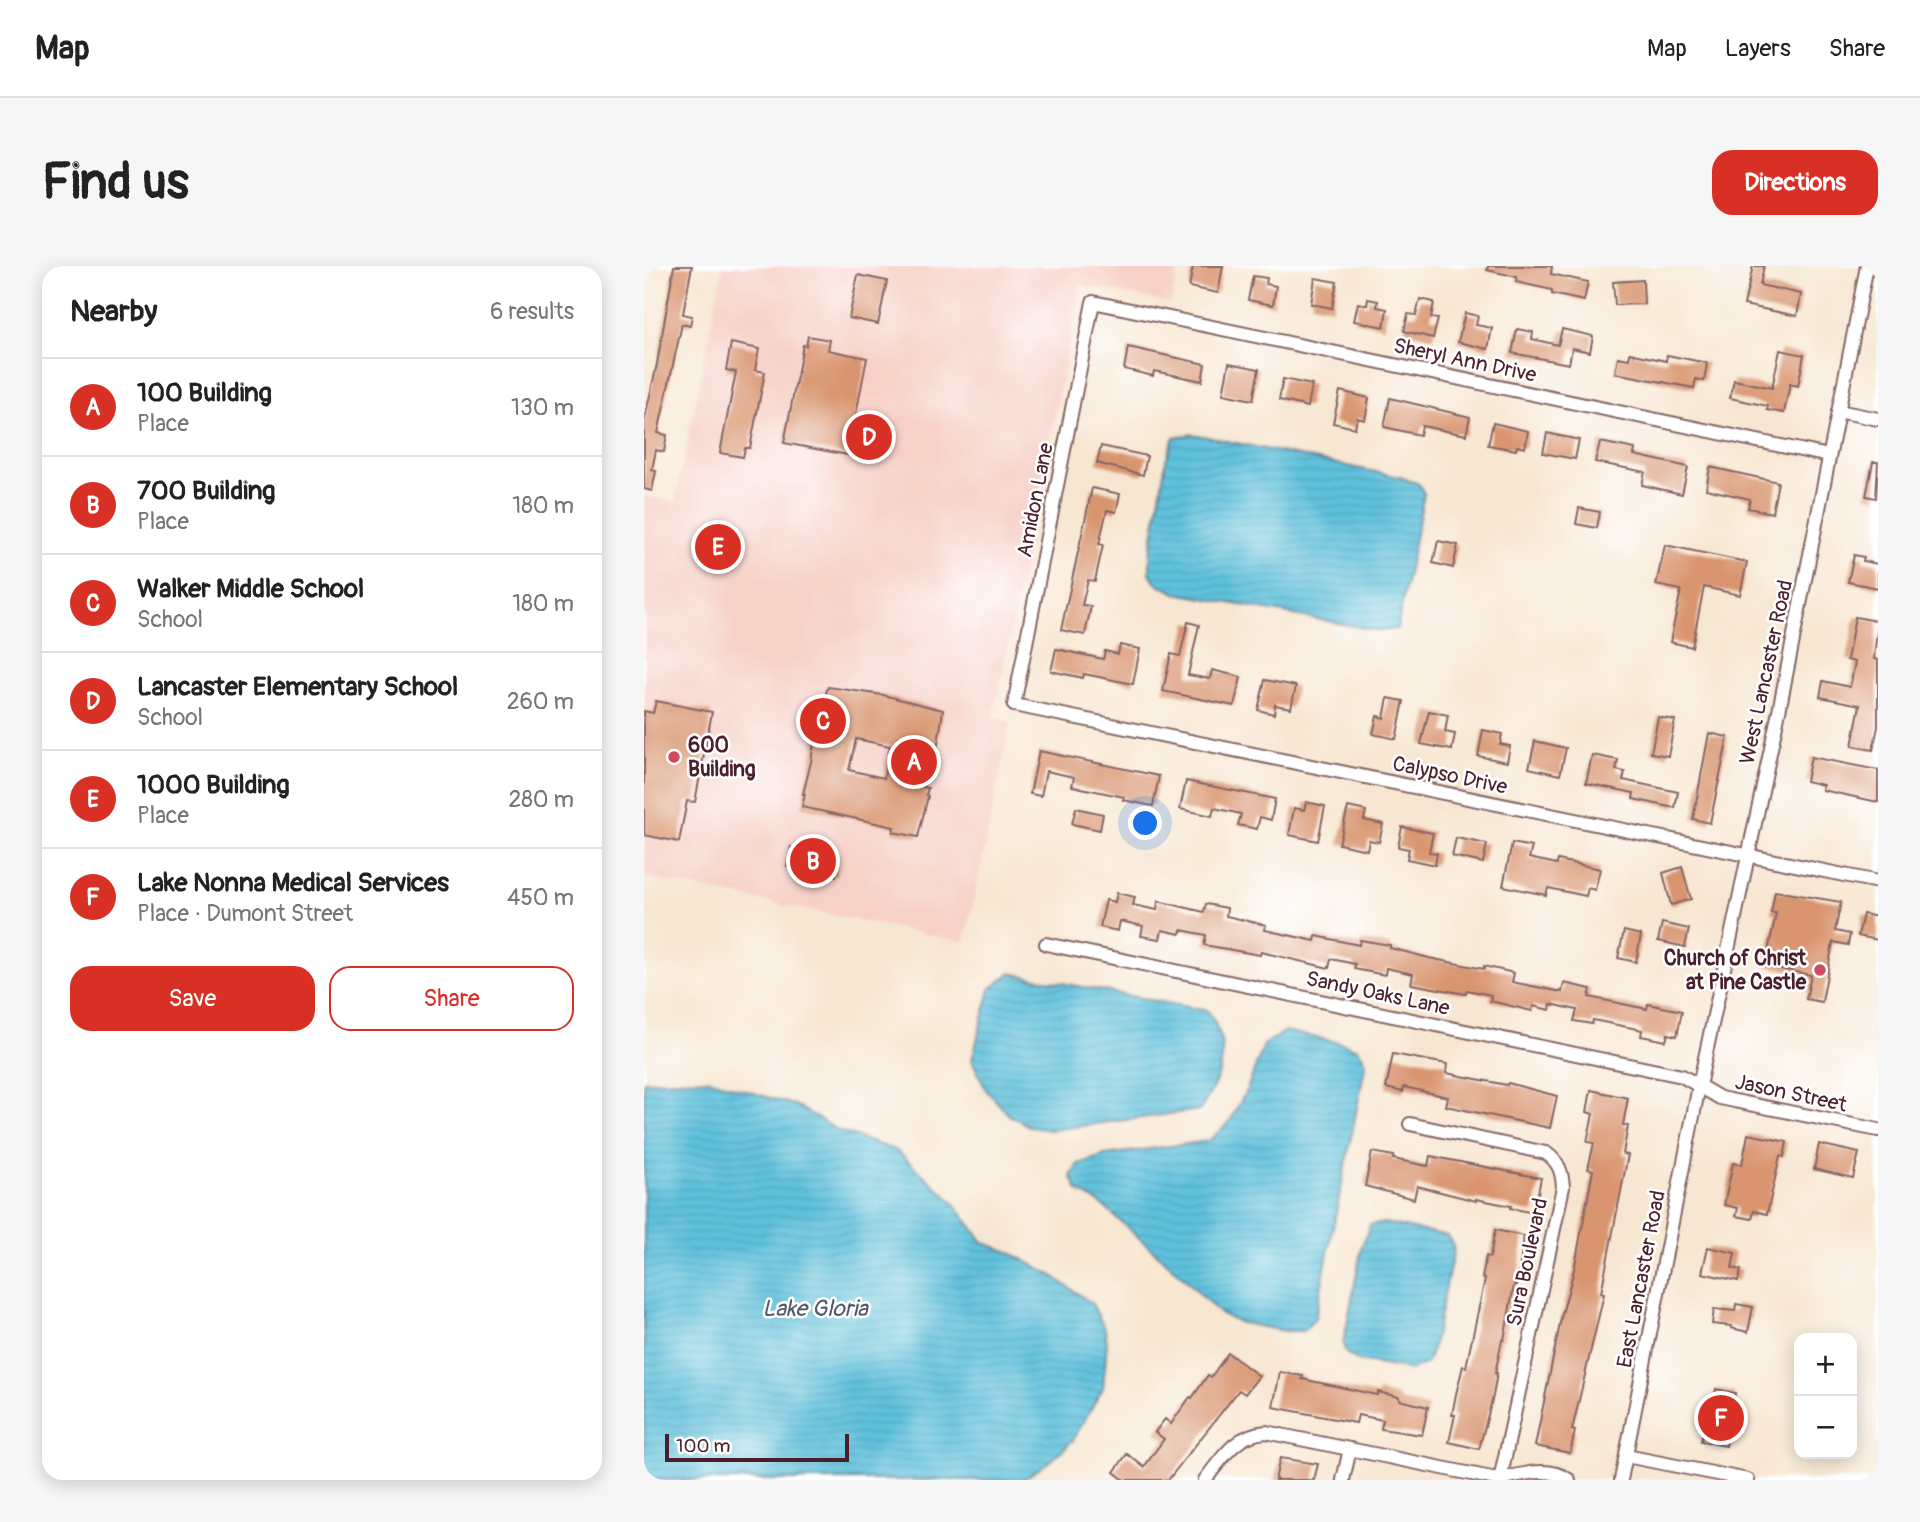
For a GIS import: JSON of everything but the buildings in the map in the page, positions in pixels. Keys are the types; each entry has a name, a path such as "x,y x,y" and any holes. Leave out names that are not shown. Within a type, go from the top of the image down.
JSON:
{"street":[{"name":"West Lancaster Road","path":"1699,1086 1779,711 1867,266"},
{"name":"Sheryl Ann Drive","path":"1093,302 1829,456"},
{"name":"Amidon Lane","path":"1014,705 1093,302"},
{"path":"1838,411 1878,419"},
{"name":"Calypso Drive","path":"1014,705 1878,883"},
{"name":"Sandy Oaks Lane","path":"1046,944 1682,1076 1699,1086"},
{"name":"Jason Street","path":"1699,1086 1720,1097 1878,1130"},
{"name":"East Lancaster Road","path":"1621,1480 1699,1086"},
{"name":"Sura Boulevard","path":"1410,1124 1546,1153 1559,1164 1562,1174 1563,1187 1500,1480"},
{"path":"1205,1480 1238,1440 1266,1432 1500,1480 1559,1474 1569,1480"},
{"path":"1343,1480 1350,1449"},
{"path":"1626,1455 1748,1480"}],"shaded area":[{"path":"723,266 1178,266 1171,303 1081,285 993,718 1011,722 965,942 644,877 644,496 675,502"}],"water":[{"path":"1193,434 1400,477 1419,484 1424,494 1397,629 1380,631 1176,593 1156,583 1150,573 1150,555 1166,460 1174,437"},
{"path":"1010,973 1208,1011 1220,1037 1222,1061 1214,1085 1200,1110 1050,1130 1031,1127 1009,1115 986,1090 972,1060 990,989"},
{"path":"1285,1031 1345,1044 1358,1049 1366,1062 1315,1319 1303,1331 1285,1331 1241,1323 1219,1313 1101,1204 1078,1191 1071,1176 1078,1164 1105,1155 1208,1141 1229,1123 1247,1089 1264,1045"},
{"name":"Lake Gloria","path":"708,1079 797,1106 839,1131 897,1151 951,1200 984,1243 1007,1251 1052,1275 1092,1304 1105,1329 1107,1343 1103,1388 1073,1440 1053,1459 1022,1480 644,1480 644,1081"},
{"path":"1385,1223 1448,1236 1454,1248 1434,1343 1427,1363 1411,1370 1359,1361 1347,1354 1343,1345 1362,1246 1370,1225"}],"place":[{"name":"Lancaster Elementary School","path":"869,437"},
{"name":"1000 Building","path":"718,547"},
{"name":"Walker Middle School","path":"823,721"},
{"name":"600 Building","path":"674,757"},
{"name":"100 Building","path":"914,762"},
{"name":"700 Building","path":"813,861"},
{"name":"Church of Christ at Pine Castle","path":"1820,970"},
{"name":"Lake Nonna Medical Services","path":"1721,1418"}]}
